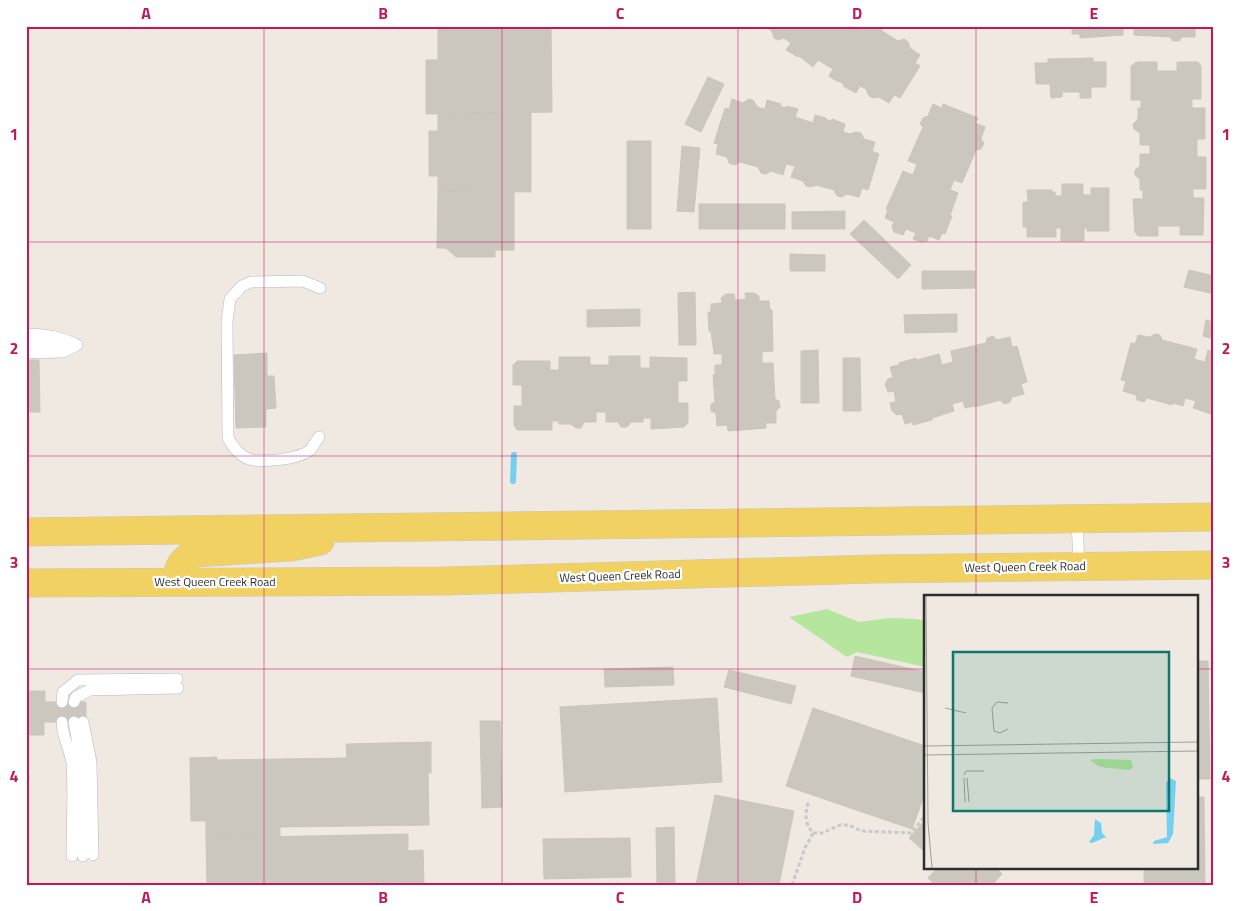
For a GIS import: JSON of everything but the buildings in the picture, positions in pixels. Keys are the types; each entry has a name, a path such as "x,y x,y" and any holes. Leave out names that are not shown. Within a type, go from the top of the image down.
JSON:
{"main road":[{"path":"26,532 1214,517"},
{"path":"175,582 179,566 185,558 194,553 291,547 390,527"},
{"name":"West Queen Creek Road","path":"26,583 445,580 874,569 1214,565"}],"lane":[{"path":"319,437 309,451 298,456 271,460 249,459 235,450 228,438 227,321 230,300 242,286 251,282 303,281 320,288"},
{"path":"26,334 45,334 61,338 77,346"},
{"path":"26,345 77,346"},
{"path":"26,353 63,352 77,346"},
{"path":"1077,518 1079,566"},
{"path":"62,702 63,692 78,680 178,684 90,690 76,697 79,702"},
{"path":"73,722 91,762 83,856 72,763 69,747 62,729 73,722"}],"path":[{"path":"809,800 806,817 808,826 813,833"},
{"path":"813,833 822,833 840,825 849,825 860,831 910,833 924,817"},
{"path":"792,885 805,848 813,833"}],"green space":[{"path":"827,609 859,622 889,618 924,621 924,667 857,652 847,657 789,617"}],"waterway":[{"path":"513,481 514,455"}]}
